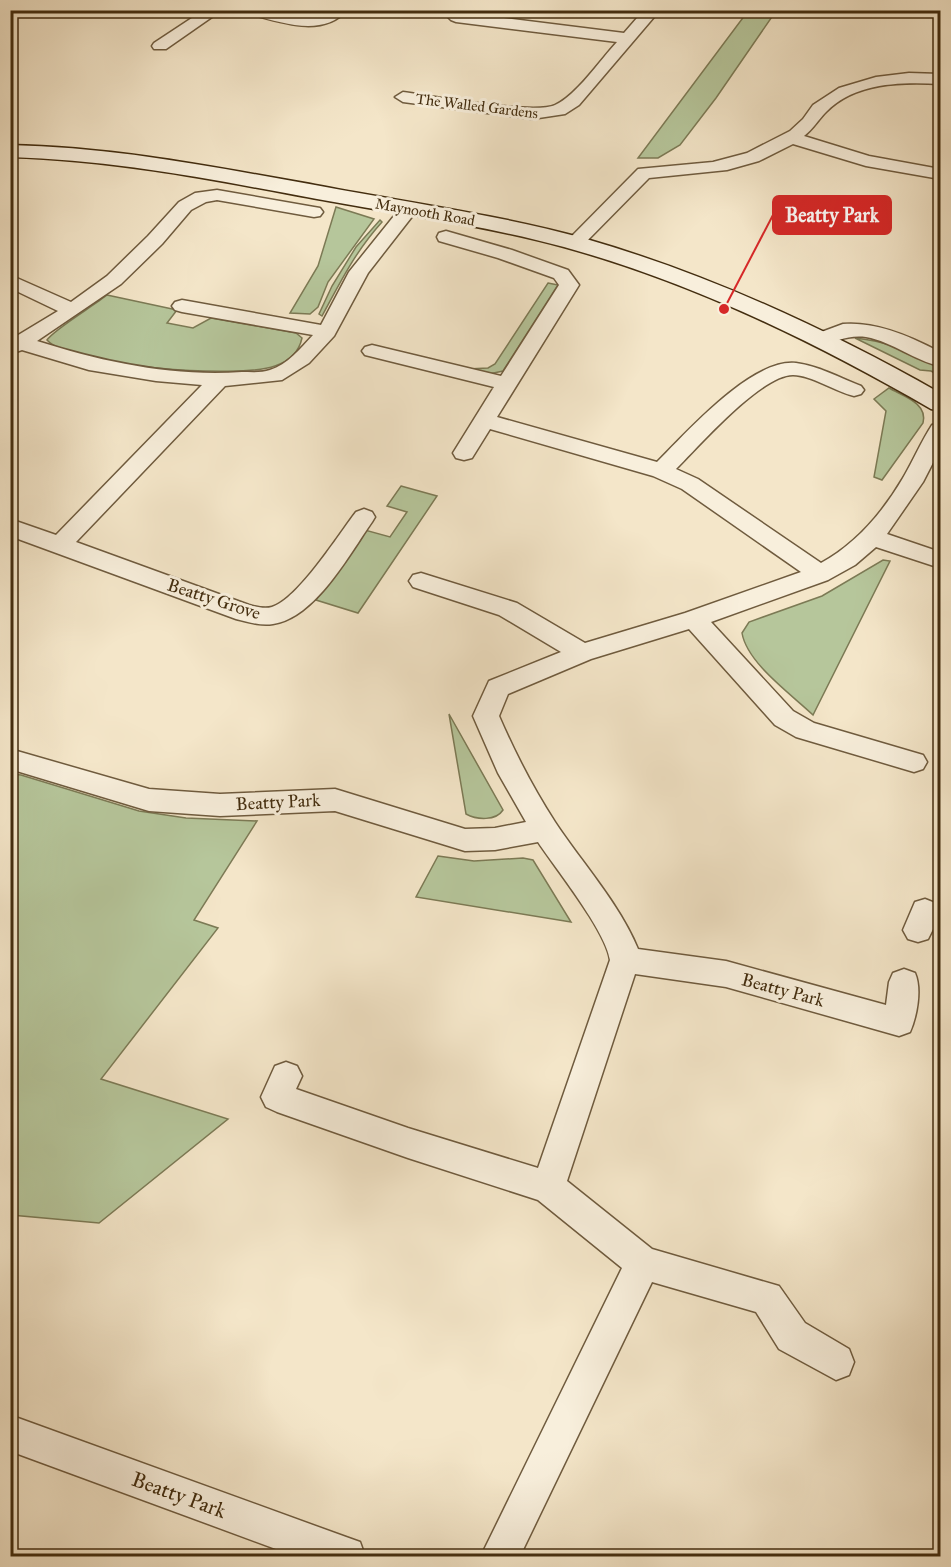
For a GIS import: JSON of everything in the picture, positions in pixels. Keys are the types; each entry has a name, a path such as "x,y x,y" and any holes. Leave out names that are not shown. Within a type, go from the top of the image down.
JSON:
{"main road":[{"name":"Maynooth Road","path":"10,151 91,154 239,178 505,227 574,243 702,285 823,338 940,403"}],"street":[{"path":"160,46 215,10"},
{"path":"252,10 306,22 321,22 340,10"},
{"name":"The Walled Gardens","path":"403,96 532,114 559,110 573,101 653,10"},
{"path":"456,17 627,38"},
{"path":"574,243 644,173 720,167 752,157 792,138 808,125 822,107 837,97 858,88 883,80 940,79"},
{"path":"792,138 866,161 940,174"},
{"path":"16,346 73,310 114,280 155,240 185,206 201,197 216,195 314,212"},
{"path":"16,346 89,364 156,375 219,380 275,376 302,359 327,332 359,272 408,210"},
{"path":"446,237 505,254 561,274 569,285 464,453"},
{"path":"10,281 73,310"},
{"path":"182,306 327,332"},
{"path":"823,338 846,330 877,334 908,344 940,360"},
{"path":"372,351 508,384"},
{"path":"661,471 752,384 773,372 794,369 854,390"},
{"path":"60,545 219,380"},
{"path":"484,420 661,471 690,484 820,574"},
{"path":"548,1186 625,960 623,948 608,922 545,830 511,773 486,716 498,688 582,653 694,619 820,574 847,559 872,537 912,482 940,430"},
{"name":"Beatty Grove","path":"10,527 245,613 271,617 290,610 314,584 364,517"},
{"path":"872,537 940,560"},
{"path":"421,581 508,609 582,653"},
{"path":"694,619 784,718 805,730 914,762"},
{"name":"Beatty Park","path":"10,759 149,800 220,805 328,799 352,804 460,838 477,840 494,841 545,830"},
{"name":"Beatty Park","path":"625,960 726,974 899,1022 904,982"},
{"path":"286,1076 277,1097 408,1143 548,1186 643,1263 767,1298 792,1336 836,1362"},
{"path":"501,1557 643,1263"},
{"name":"Beatty Park","path":"10,1437 18,1436 346,1557"}],"green space":[{"path":"748,11 776,11 716,98 680,145 658,158 638,158"},
{"path":"336,207 374,219 328,282 318,307 310,314 290,313 318,266"},
{"path":"380,220 382,222 356,256 322,316 319,314 332,286 356,247"},
{"path":"548,283 558,285 503,371 489,374 467,369 488,368 495,364"},
{"path":"107,295 177,310 167,323 193,328 211,318 296,333 302,338 301,343 289,359 275,366 256,370 194,371 120,364 62,349 47,340 57,330"},
{"path":"855,338 889,344 919,356 940,366 940,376 931,371 920,370"},
{"path":"889,388 918,405 924,416 923,423 882,480 874,477 886,411 874,399"},
{"path":"401,486 437,496 358,613 316,600 365,530 390,537 407,512 387,506"},
{"path":"883,560 890,561 813,715 761,667 752,656 742,633 749,622 822,596"},
{"path":"449,714 503,810 496,816 481,818 466,814"},
{"path":"11,774 21,775 139,811 186,818 257,821 194,920 218,928 101,1079 228,1119 99,1223 11,1215"},
{"path":"438,856 474,861 523,858 533,860 571,922 416,897"}],"place":[{"name":"Beatty Park","path":"724,309"}]}
